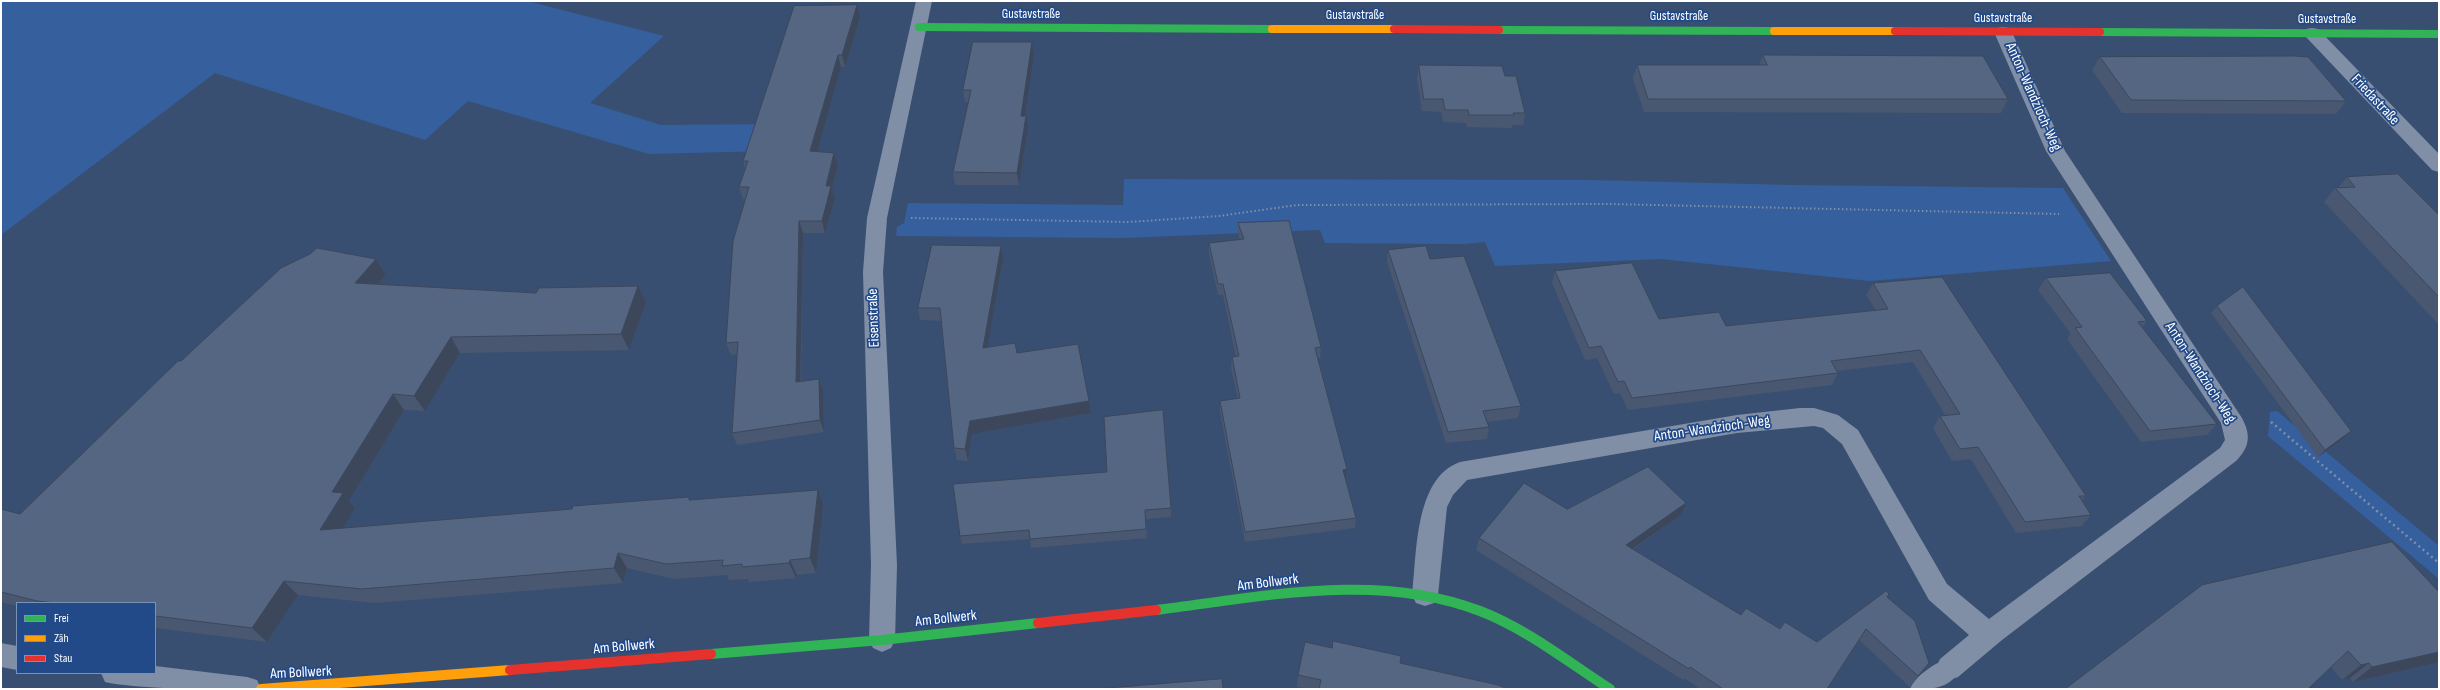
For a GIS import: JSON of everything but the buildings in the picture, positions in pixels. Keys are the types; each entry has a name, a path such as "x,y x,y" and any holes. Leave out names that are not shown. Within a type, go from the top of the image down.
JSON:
{"street":[{"name":"Eisenstraße","path":"882,640 884,565 872,272 877,218 924,1"},
{"name":"Gustavstraße","path":"919,27 2439,34"},
{"name":"Anton-Wandzioch-Weg","path":"1949,668 1987,634 2130,530 2191,481 2230,453 2236,445 2237,435 2234,424 2227,413 2056,151 2003,32"},
{"name":"Friedastraße","path":"2312,33 2439,166"},
{"name":"Anton-Wandzioch-Weg","path":"1425,595 1435,507 1439,493 1448,482 1460,472 1556,454 1737,424 1814,417 1830,421 1850,437 1938,592 1987,634"},
{"name":"Am Bollwerk","path":"261,689 293,688 882,640 1336,590 1386,590 1425,595 1480,611 1539,642 1610,689"},
{"path":"1,655 16,658"},
{"path":"122,674 247,689"}],"lane":[{"path":"1922,689 1949,668"}],"path":[{"path":"877,218 1128,222 1219,216 1297,205 1602,204 2097,215"},
{"path":"2227,413 2269,421 2439,563"}],"shaded area":[{"path":"1,1 527,1 664,36 590,103 661,125 776,124 768,151 649,154 468,101 425,140 215,73 1,235"},
{"path":"1124,179 1589,180 1793,185 2063,188 2111,261 1870,281 1661,259 1495,266 1485,242 1464,244 1325,243 1320,230 1122,238 896,236 897,227 904,223 908,203 1123,205"},
{"path":"2277,411 2439,546 2439,579 2268,436 2270,412"}],"traffic: fast":[{"path":"919,27 1272,29"},
{"path":"1499,30 1774,31"},
{"path":"2100,32 2439,34"},
{"path":"1156,610 1320,591 1361,590 1402,592 1442,599 1480,611 1514,627 1610,689"},
{"path":"711,654 882,640 1038,623"}],"traffic: slow":[{"path":"1272,29 1394,29"},
{"path":"1774,31 1895,31"},
{"path":"261,689 510,670"}],"traffic: jam":[{"path":"1394,29 1499,30"},
{"path":"1895,31 2100,32"},
{"path":"1038,623 1156,610"},
{"path":"510,670 711,654"}]}
